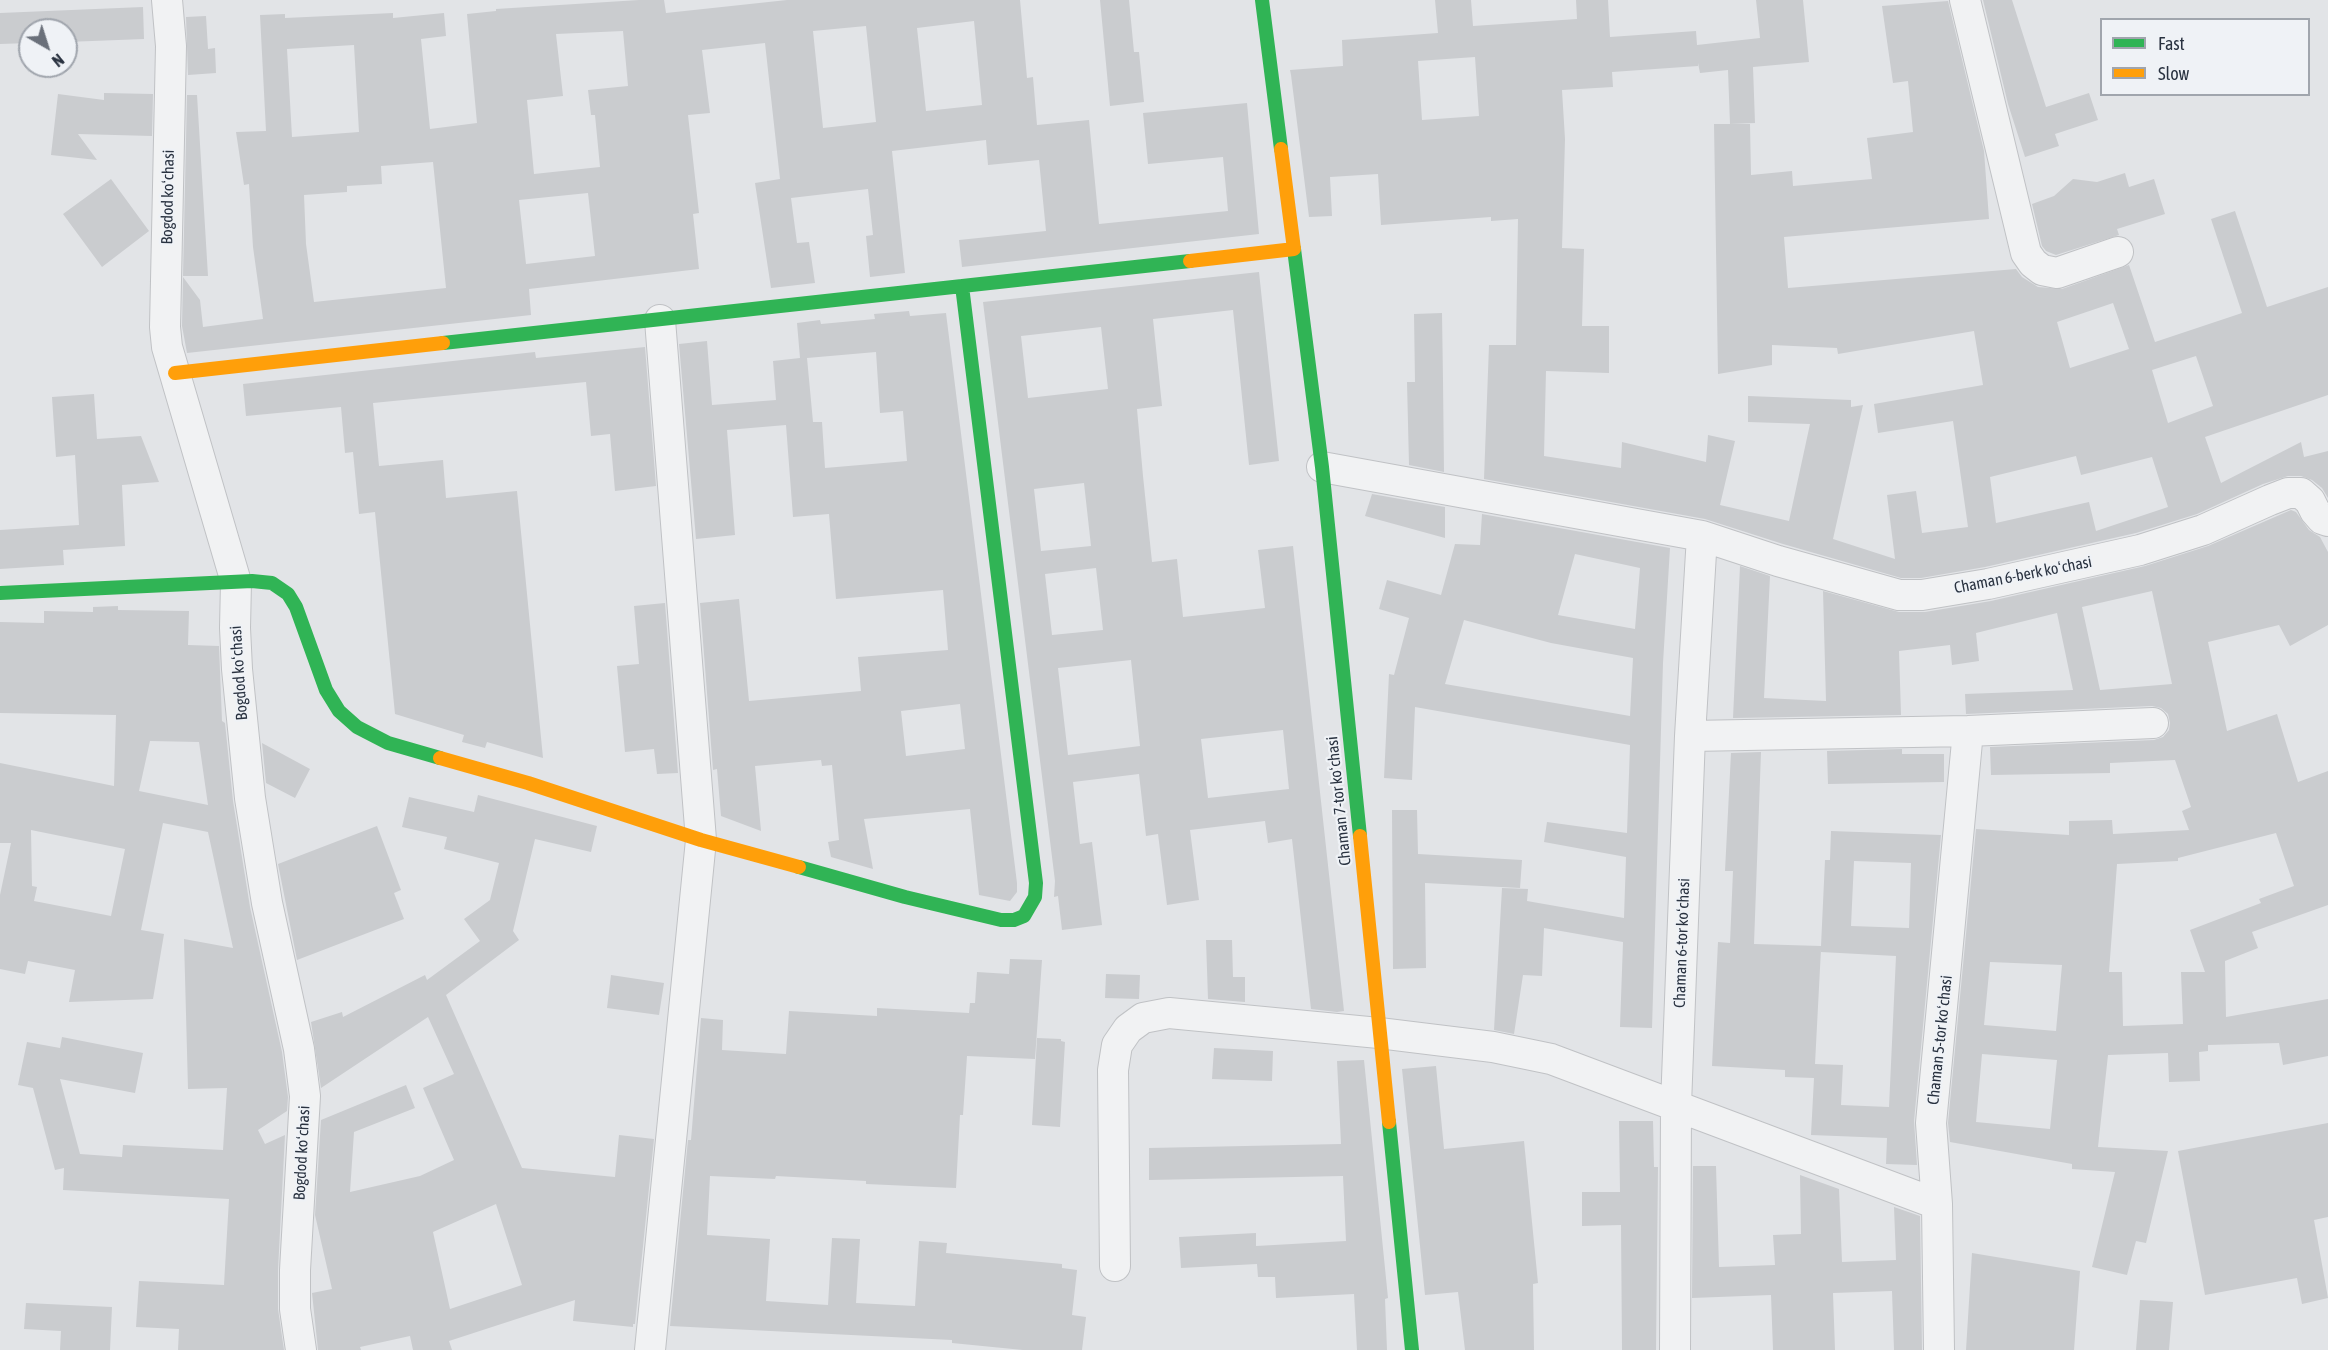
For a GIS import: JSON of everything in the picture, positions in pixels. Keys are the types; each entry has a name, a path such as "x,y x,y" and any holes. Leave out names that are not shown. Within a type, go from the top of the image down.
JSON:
{"street":[{"name":"Bogdod koʻchasi","path":"167,0 171,46 165,327 167,347 236,582 234,628 250,798 267,903 299,1049 305,1096 295,1270 295,1309 301,1350"},
{"name":"Chaman 7-tor koʻchasi","path":"1262,0 1322,467 1412,1350"},
{"path":"1965,0 2026,253 2042,270 2057,273 2118,252"},
{"path":"175,373 1294,249"},
{"path":"0,593 236,582 272,583 288,594 296,607 326,690 339,711 357,727 388,743 528,783 701,840 905,897 1001,920 1014,920 1023,916 1030,908 1035,897 1036,883 962,286"},
{"path":"650,1350 701,840 660,320"},
{"name":"Chaman 6-berk koʻchasi","path":"1322,467 1702,536 1899,596 1922,595 1988,584 2140,550 2203,530 2288,493 2301,493 2310,501 2322,519 2328,521"},
{"name":"Chaman 6-tor koʻchasi","path":"1675,1350 1676,1105 1690,736 1702,536"},
{"path":"1690,736 1968,731 2153,723"},
{"name":"Chaman 5-tor koʻchasi","path":"1939,1350 1937,1204 1931,1123 1968,731"},
{"path":"1115,1266 1113,1070 1117,1045 1128,1029 1143,1018 1169,1013 1379,1033 1493,1047 1551,1059 1937,1204"}],"building":[{"path":"664,0 666,13 787,0 1020,0 1027,78 1033,77 1037,125 1089,120 1099,224 1228,211 1223,157 1148,164 1143,113 1247,103 1259,234 962,267 959,240 1046,231 1039,160 988,165 986,140 892,151 905,273 870,277 866,236 873,235 868,189 791,198 797,243 809,242 815,283 771,288 755,183 780,179 765,43 702,50 710,113 688,115 699,213 693,214 699,269 529,289 531,315 187,353 182,326 183,277 200,300 203,327 263,319 253,247 249,184 244,185 236,132 266,131 260,15 285,14 285,18 393,13 393,18 444,13 446,36 421,39 430,129 477,123 467,14 496,11 496,9","holes":["974,21 982,105 926,111 917,28","866,26 876,122 823,128 813,31","623,31 628,86 588,90 591,115 595,115 600,167 534,174 527,100 563,96 556,34","354,45 359,132 292,137 287,49","433,162 446,288 314,302 306,244 304,195 347,192 347,186 382,184 381,166","588,193 595,256 526,264 519,200"]},
{"path":"1100,0 1129,0 1134,52 1139,52 1144,102 1110,106"},
{"path":"1435,0 1471,0 1473,26 1577,19 1576,0 1608,0 1610,37 1696,31 1697,45 1760,38 1756,0 1803,0 1809,62 1753,67 1755,123 1730,124 1750,124 1751,175 1792,171 1793,186 1872,179 1867,138 1913,132 1908,81 1893,83 1882,6 1948,1 1984,151 1989,219 1784,237 1788,288 2016,269 2022,277 2038,287 2062,289 2129,265 2155,342 2242,313 2211,219 2235,211 2267,307 2328,287 2328,395 2205,437 2221,483 2301,442 2304,457 2328,451 2328,498 2322,488 2312,480 2301,476 2288,476 2263,484 2197,514 2136,533 1985,567 1921,578 1901,578 1705,519 1484,479 1489,345 1516,345 1518,219 1491,221 1491,217 1381,225 1378,174 1330,177 1332,216 1309,217 1290,70 1343,66 1342,40 1438,33","holes":["1475,57 1479,116 1422,120 1418,61","1698,63 1700,73 1728,70 1730,124 1714,124 1718,374 1772,365 1772,345 1837,348 1838,354 1974,331 1983,385 1874,404 1878,433 1953,421 1968,527 1922,533 1916,491 1887,495 1895,559 1833,539 1863,405 1851,407 1851,400 1748,396 1748,422 1810,424 1789,521 1720,505 1735,441 1708,435 1706,462 1622,442 1621,468 1544,456 1546,371 1609,373 1609,326 1582,326 1584,249 1562,248 1565,139 1562,90 1613,87 1612,72 1698,66","2113,303 2129,349 2070,368 2057,322","2196,356 2213,406 2168,423 2152,370","2076,456 2081,475 2152,457 2168,507 2096,531 2089,502 1996,523 1990,477"]},
{"path":"1983,0 2012,0 2046,107 2089,93 2098,120 2055,134 2059,146 2025,157 2008,104"},
{"path":"143,7 144,39 78,42 78,18 18,18 18,43 0,44 0,13"},
{"path":"206,16 208,49 215,48 216,73 188,75 186,17"},
{"path":"104,93 153,94 152,136 78,134 97,160 51,155 58,94 104,100"},
{"path":"187,95 197,95 208,276 183,276"},
{"path":"2125,173 2129,187 2154,179 2165,214 2117,229 2119,235 2056,255 2046,251 2042,246 2032,204 2054,196 2073,179 2097,182"},
{"path":"111,179 149,231 102,267 63,214"},
{"path":"1259,272 1279,461 1249,465 1233,310 1153,319 1162,406 1137,409 1152,562 1177,559 1183,617 1265,608 1258,550 1293,546 1344,1011 1311,1009 1292,839 1268,843 1265,821 1190,830 1199,900 1167,905 1158,834 1146,836 1139,774 1073,782 1080,844 1092,842 1102,925 1062,930 1058,896 1054,897 1055,881 983,302","holes":["1101,327 1108,389 1028,398 1021,336","1084,483 1091,546 1041,551 1034,489","1096,568 1103,630 1052,635 1045,574","1131,660 1140,746 1068,755 1058,668","1283,730 1289,789 1208,798 1201,739"]},
{"path":"909,311 910,316 946,313 1017,883 1017,892 1010,901 979,895 970,809 864,819 873,869 831,857 828,842 839,840 832,765 822,766 821,760 755,766 761,831 721,816 717,769 713,770 700,603 739,599 749,701 861,691 858,657 948,650 943,590 836,599 829,514 793,517 786,425 727,430 735,535 696,539 679,344 707,341 712,405 776,400 773,361 800,358 797,323 820,320 821,324 875,319 874,314","holes":["876,352 880,413 903,411 907,461 825,468 822,422 813,422 807,358","960,704 965,749 906,756 901,711"]},
{"path":"1442,313 1444,472 1409,465 1407,382 1415,382 1414,314"},
{"path":"645,347 656,486 615,491 610,434 591,436 586,382 373,403 379,466 443,460 446,498 517,491 543,758 487,742 485,748 462,742 464,735 395,714 375,512 359,514 353,452 345,453 341,407 246,416 243,384 535,352 536,358"},
{"path":"94,394 97,439 141,436 159,482 122,485 125,546 63,550 64,565 0,569 0,530 79,525 75,455 56,457 52,397"},
{"path":"1372,494 1445,507 1445,538 1365,516"},
{"path":"2291,510 2296,512 2309,530 2320,537 2328,552 2328,625 2290,646 2279,625 2208,642 2227,731 2277,714 2298,782 2328,771 2328,905 2252,932 2258,948 2225,961 2226,1017 2328,999 2328,1056 2283,1065 2279,1043 2208,1045 2208,1051 2199,1052 2200,1081 2169,1082 2168,1053 2108,1055 2098,1147 2168,1151 2146,1243 2136,1241 2127,1275 2092,1267 2115,1172 2072,1169 2072,1164 1950,1142 1948,1123 1976,829 2069,835 2069,821 2112,820 2113,834 2189,830 2182,811 2191,807 2175,760 2110,763 2110,773 1991,775 1990,747 2154,740 2163,737 2169,730 2168,714 2161,708 2152,706 1966,714 1965,694 2073,690 2057,613 1976,633 1979,661 1952,665 1950,645 1899,651 1901,715 1733,718 1740,566 1770,576 1764,698 1826,701 1823,591 1899,612 1925,612 1991,601 2145,566 2208,546","holes":["2152,591 2172,684 2100,690 2082,607","2276,833 2294,886 2259,899 2261,903 2190,930 2205,972 2181,972 2183,1024 2123,1026 2122,972 2109,972 2117,864 2178,861 2178,858","1990,962 2062,965 2056,1031 1984,1025","1982,1054 2057,1060 2050,1129 1976,1122"]},
{"path":"1482,514 1670,548 1663,663 1652,1028 1620,1027 1623,942 1544,928 1542,976 1523,975 1514,1034 1494,1030 1502,888 1528,889 1527,901 1624,918 1626,857 1544,842 1547,822 1627,833 1630,745 1415,707 1412,780 1384,778 1389,674 1394,675 1409,618 1379,609 1387,580 1441,595 1455,544 1480,545","holes":["1575,554 1640,568 1635,629 1558,615","1464,620 1551,643 1633,658 1630,716 1445,684"]},
{"path":"665,603 678,773 657,774 654,749 625,752 617,666 639,664 634,606"},
{"path":"118,606 118,610 189,611 188,645 219,646 222,721 225,723 233,801 250,907 282,1052 288,1097 287,1111 258,1130 265,1144 285,1135 278,1270 278,1309 284,1350 178,1350 179,1329 136,1327 139,1281 224,1285 229,1199 63,1190 64,1168 55,1170 33,1088 18,1085 27,1042 60,1048 62,1037 143,1053 135,1093 60,1079 80,1154 122,1157 123,1145 223,1150 227,1088 188,1089 184,939 233,948 208,832 163,823 141,930 164,934 153,999 69,1002 75,970 28,961 25,974 0,969 0,895 11,843 0,843 0,763 114,786 116,715 0,713 0,622 44,623 44,611 93,612 93,607","holes":["150,741 199,742 208,805 139,791","31,830 125,849 111,916 34,901 37,887 32,886"]},
{"path":"262,743 310,769 295,798 266,783"},
{"path":"1902,749 1902,754 1944,754 1944,782 1828,784 1827,751"},
{"path":"1761,752 1754,944 1821,946 1825,860 1830,860 1831,831 1941,835 1914,1121 1917,1165 1886,1164 1887,1138 1811,1135 1814,1078 1785,1077 1785,1070 1712,1066 1718,942 1730,943 1733,871 1725,871 1731,753","holes":["1854,861 1911,863 1909,928 1851,926","1821,949 1821,952 1896,956 1889,1107 1841,1105 1843,1065 1815,1064"]},
{"path":"478,795 597,826 591,852 535,839 513,931 519,940 446,995 522,1168 615,1177 619,1135 654,1139 635,1324 633,1327 573,1321 575,1300 449,1341 452,1350 413,1350 410,1336 360,1347 361,1350 318,1350 312,1293 332,1289 315,1215 321,1120 406,1085 415,1108 354,1132 350,1192 420,1176 454,1160 423,1088 454,1074 428,1017 321,1088 311,1022 342,1012 343,1017 425,975 427,980 480,941 464,919 490,900 499,863 444,849 447,837 402,827 409,797 474,812","holes":["496,1204 522,1285 450,1309 433,1232"]},
{"path":"1392,810 1417,810 1418,854 1522,860 1520,888 1425,883 1426,968 1393,969"},
{"path":"377,826 401,890 394,893 404,919 297,960 278,864"},
{"path":"1206,940 1232,940 1233,977 1245,977 1245,1002 1208,999"},
{"path":"1010,959 1042,960 1035,1059 967,1056 963,1115 960,1115 956,1188 866,1184 866,1181 776,1176 775,1179 710,1176 707,1235 770,1239 766,1301 828,1305 832,1238 860,1239 856,1303 915,1306 919,1241 947,1243 946,1253 1062,1264 1062,1268 1077,1270 1072,1315 1086,1317 1082,1350 1023,1350 952,1343 952,1340 670,1326 688,1140 691,1140 701,1018 723,1020 722,1050 786,1054 789,1011 877,1016 877,1008 969,1013 970,1003 975,1003 977,972 1009,974"},
{"path":"1106,974 1140,975 1139,999 1105,998"},
{"path":"611,975 664,983 659,1015 607,1008"},
{"path":"1037,1038 1061,1039 1065,1042 1060,1127 1032,1125"},
{"path":"1214,1048 1273,1051 1272,1081 1212,1079"},
{"path":"1364,1060 1388,1298 1385,1299 1387,1350 1357,1350 1354,1294 1276,1298 1275,1277 1258,1277 1257,1264 1181,1268 1179,1237 1256,1233 1256,1246 1346,1241 1343,1176 1149,1180 1149,1148 1341,1144 1337,1061"},
{"path":"1436,1066 1444,1149 1524,1141 1538,1283 1533,1284 1534,1350 1465,1350 1458,1292 1425,1295 1402,1069"},
{"path":"1619,1121 1653,1121 1654,1167 1658,1167 1656,1350 1622,1350 1621,1225 1582,1226 1582,1192 1620,1192"},
{"path":"2328,1123 2328,1217 2314,1220 2328,1298 2302,1304 2297,1278 2205,1295 2178,1151"},
{"path":"1693,1166 1716,1166 1719,1267 1775,1265 1773,1235 1801,1234 1800,1175 1839,1189 1842,1262 1896,1260 1894,1207 1920,1216 1922,1350 1894,1350 1892,1291 1833,1293 1835,1350 1773,1350 1771,1295 1692,1298"},
{"path":"1972,1253 2080,1271 2074,1350 1966,1350"},
{"path":"2140,1300 2173,1302 2169,1350 2136,1350"},
{"path":"26,1303 112,1307 110,1350 60,1350 61,1331 24,1329"}],"traffic: fast":[{"path":"1262,0 1281,149"},
{"path":"1294,249 1322,467 1360,836"},
{"path":"443,343 1190,261"},
{"path":"799,867 905,897 1001,920 1014,920 1024,916 1035,897 1036,883 962,286"},
{"path":"0,593 252,581 272,583 288,594 296,607 326,690 339,711 357,727 388,743 440,758"},
{"path":"1389,1122 1412,1350"}],"traffic: slow":[{"path":"1190,261 1294,249 1281,149"},
{"path":"175,373 443,343"},
{"path":"440,758 528,783 701,840 799,867"},
{"path":"1360,836 1389,1122"}]}
